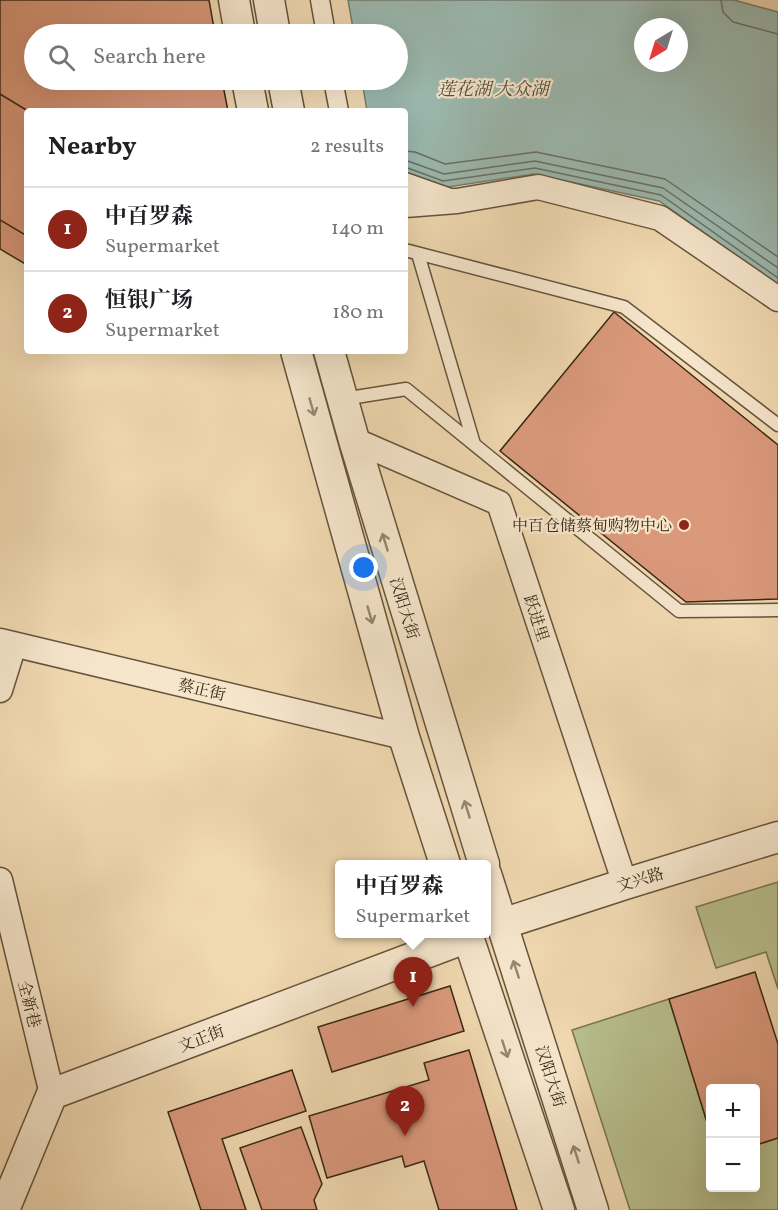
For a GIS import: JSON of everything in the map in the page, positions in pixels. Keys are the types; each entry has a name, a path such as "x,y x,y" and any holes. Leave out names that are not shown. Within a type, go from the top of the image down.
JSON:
{"street":[{"path":"234,0 238,24"},
{"path":"269,0 273,24"},
{"path":"321,0 325,24"},
{"path":"249,90 252,108"},
{"path":"285,90 288,108"},
{"path":"335,90 338,108"},
{"path":"408,183 457,201"},
{"path":"408,205 457,201 538,187 660,218 778,299"},
{"path":"297,354 404,737 444,860"},
{"name":"汉阳大街","path":"330,354 483,860"},
{"name":"跃进里","path":"354,440 500,503 625,884"},
{"path":"0,690 7,643"},
{"name":"蔡正街","path":"7,643 404,737"},
{"name":"文兴路","path":"502,924 778,837"},
{"name":"全新巷","path":"0,880 52,1094"},
{"name":"汉阳大街","path":"491,890 593,1210"},
{"name":"文正街","path":"52,1094 459,938"},
{"path":"468,938 559,1210"},
{"path":"4,1210 52,1094"}],"lane":[{"path":"408,251 624,307 778,425"},
{"path":"418,254 474,445"},
{"path":"342,400 406,389 679,611 778,610"}],"green space":[{"path":"778,882 778,989 766,952 716,968 696,907"},
{"path":"669,999 706,1119 706,1192 760,1192 760,1144 778,1138 778,1210 630,1210 572,1030"}],"water":[{"name":"莲花湖 大众湖","path":"348,0 734,0 778,12 778,285 659,201 534,174 441,188 408,174 408,108 367,108 364,90 408,90 408,24 352,24"}],"building":[{"path":"0,0 209,0 213,24 24,24 24,90 224,90 227,108 24,108 24,263 0,249"},
{"path":"0,94 24,109 24,234 0,220"},
{"name":"中百仓储蔡甸购物中心","path":"614,312 778,445 778,599 686,602 500,451"},
{"path":"755,972 778,1044 778,1138 760,1144 760,1084 706,1084 706,1119 669,999"},
{"path":"450,986 464,1031 332,1072 318,1027"},
{"path":"469,1050 517,1210 439,1210 424,1161 405,1167 402,1156 327,1178 309,1116 429,1080 424,1063"},
{"path":"292,1070 306,1111 222,1139 246,1210 201,1210 168,1112"},
{"path":"301,1127 322,1184 314,1200 317,1210 262,1210 240,1148"}],"place":[{"name":"中百仓储蔡甸购物中心","path":"684,525"},
{"name":"中百罗森","path":"413,1007"},
{"name":"恒银广场","path":"405,1136"}]}
